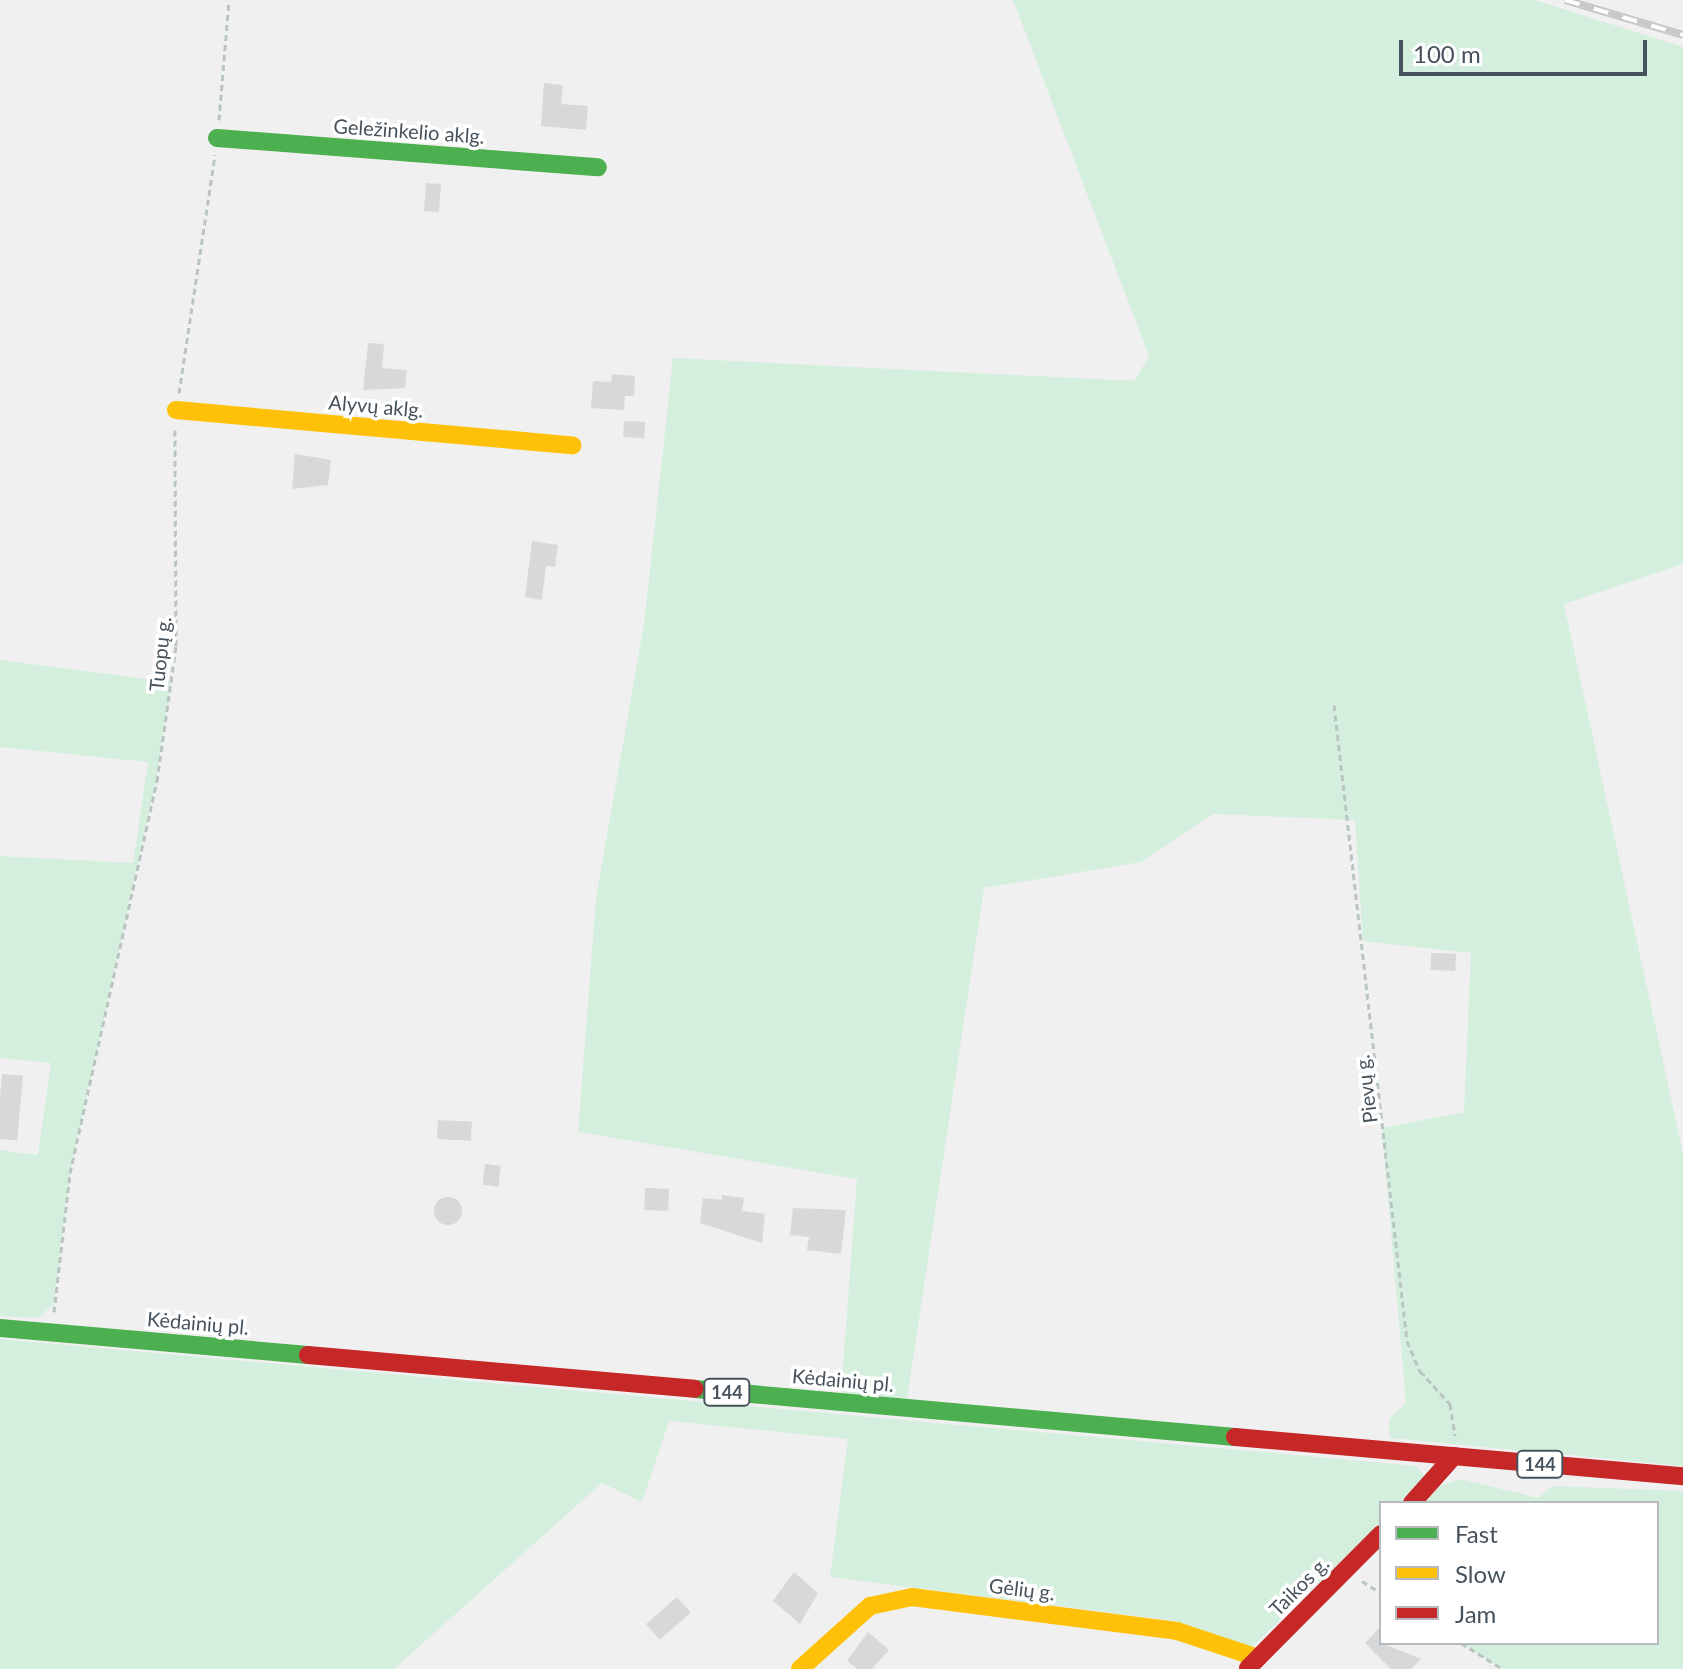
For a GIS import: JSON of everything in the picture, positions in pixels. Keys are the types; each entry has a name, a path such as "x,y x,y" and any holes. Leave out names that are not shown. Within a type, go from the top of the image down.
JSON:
{"main road":[{"name":"Geležinkelio aklg.","path":"217,138 598,167"},
{"name":"Alyvų aklg.","path":"176,410 572,445"},
{"name":"Kėdainių pl.","path":"0,1328 1683,1476"},
{"path":"1414,1501 1454,1456"},
{"name":"Taikos g.","path":"1253,1663 1379,1536"},
{"name":"Gėlių g.","path":"800,1669 870,1606 912,1597 1177,1631 1253,1663"}],"path":[{"name":"Tuopų g.","path":"54,1303 70,1173 157,781 176,646 176,410 217,138 229,0"},
{"name":"Pievų g.","path":"1334,705 1407,1341 1454,1413 1454,1456"},
{"path":"1345,1571 1379,1592"},
{"path":"1464,1645 1503,1669"}],"green space":[{"path":"1013,0 1535,0 1683,47 1683,564 1564,604 1683,1154 1683,1466 1390,1438 1389,1419 1406,1403 1382,1128 1464,1112 1471,953 1363,941 1355,820 1213,814 1141,862 984,888 907,1399 841,1393 857,1179 578,1132 596,898 644,624 673,358 1134,381 1149,356"},
{"path":"0,660 171,682 156,781 70,1173 54,1303 39,1318 0,1316 0,1150 38,1155 51,1063 0,1058 0,856 133,863 148,762 0,747"},
{"path":"0,1339 1417,1466 1425,1477 1402,1501 1379,1501 1379,1525 1252,1647 1175,1621 830,1577 848,1439 669,1421 642,1502 602,1483 394,1669 0,1669"},
{"path":"1461,1479 1538,1498 1552,1486 1683,1491 1683,1669 1503,1669 1464,1645 1659,1645 1659,1501 1425,1501 1434,1488"}],"building":[{"path":"544,83 563,85 561,104 588,106 586,130 541,126"},
{"path":"426,183 441,184 439,212 424,211"},
{"path":"368,343 384,344 382,368 407,370 405,388 363,390"},
{"path":"612,374 635,376 634,396 625,396 624,410 591,408 593,381 611,382"},
{"path":"624,421 645,422 644,438 623,437"},
{"path":"295,454 331,460 328,485 292,489"},
{"path":"532,541 558,545 555,567 546,566 542,600 525,597"},
{"path":"1431,953 1456,954 1455,971 1430,970"},
{"path":"2,1074 23,1076 17,1141 0,1139"},
{"path":"438,1120 472,1122 471,1141 437,1139"},
{"path":"485,1164 501,1166 498,1187 482,1185"},
{"path":"645,1188 669,1189 668,1211 644,1210"},
{"path":"722,1195 744,1198 742,1211 765,1214 762,1243 700,1223 703,1198 722,1200"},
{"path":"448,1197 458,1201 462,1211 458,1221 448,1225 438,1221 434,1211 438,1201"},
{"path":"793,1208 846,1210 841,1254 807,1250 809,1237 790,1235"},
{"path":"794,1572 818,1593 800,1624 773,1601"},
{"path":"677,1597 691,1613 660,1640 646,1624"},
{"path":"1379,1628 1379,1645 1421,1659 1411,1669 1391,1669 1365,1643"},
{"path":"868,1632 889,1650 872,1669 857,1669 847,1661"}],"railway":[{"path":"1565,0 1683,35"}],"traffic: fast":[{"path":"217,138 598,167"},
{"path":"0,1328 308,1355"},
{"path":"695,1389 1235,1437"}],"traffic: slow":[{"path":"176,410 572,445"},
{"path":"800,1669 870,1606 912,1597 1177,1631 1258,1658"}],"traffic: jam":[{"path":"308,1355 695,1389"},
{"path":"1235,1437 1683,1476"},
{"path":"1414,1501 1454,1456"},
{"path":"1248,1668 1379,1536"}]}
